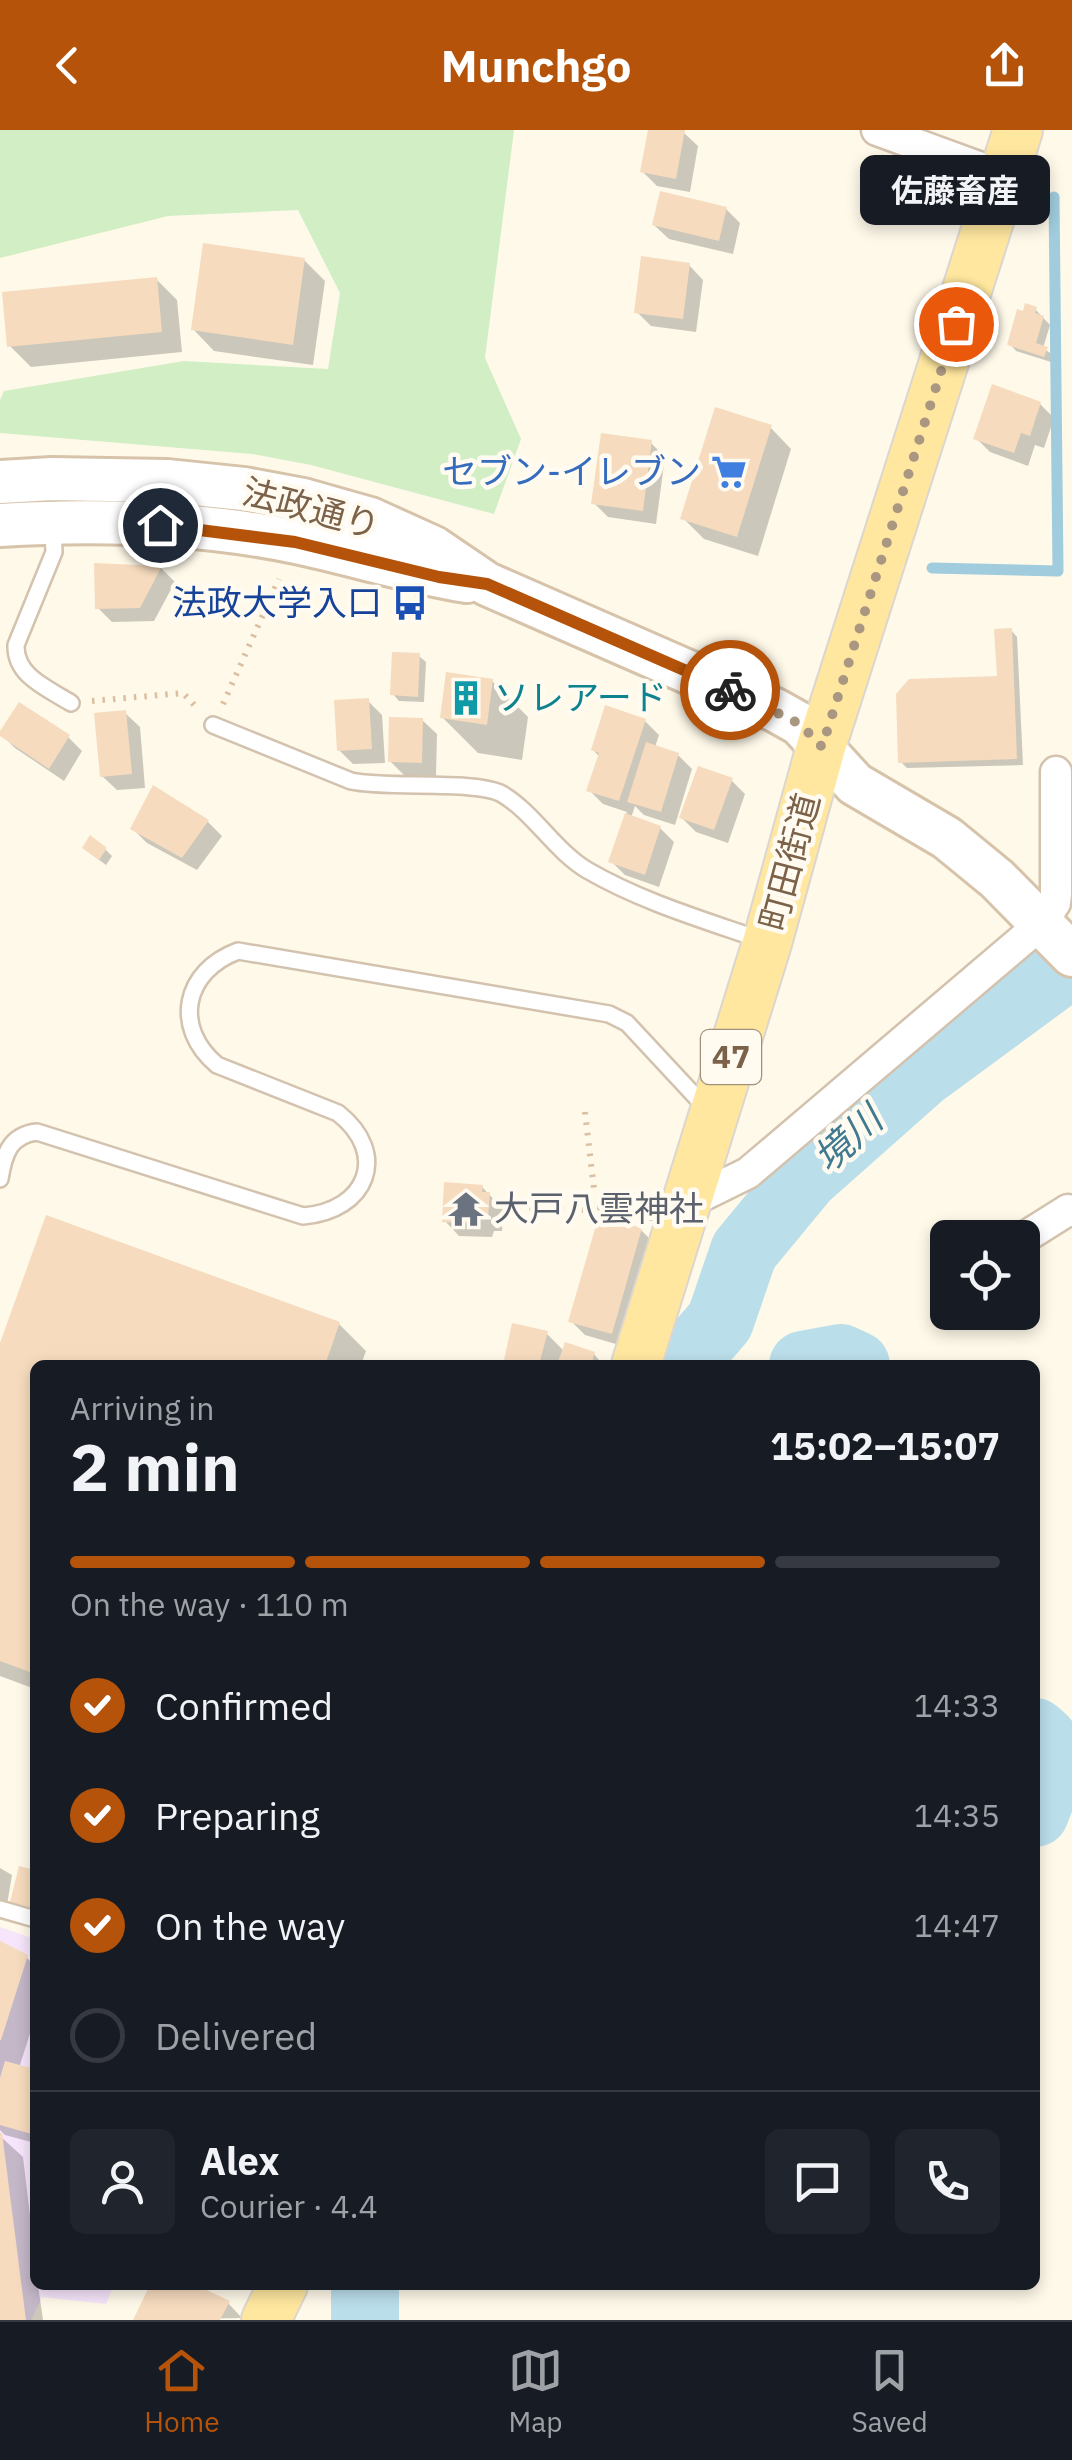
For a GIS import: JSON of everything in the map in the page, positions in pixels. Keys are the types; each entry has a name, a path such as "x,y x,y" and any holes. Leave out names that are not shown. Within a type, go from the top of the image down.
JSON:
{"main road":[{"name":"町田街道","path":"638,1360 768,943 822,747 1018,130"},
{"path":"266,2320 281,2290"}],"street":[{"path":"877,130 1003,176"},
{"name":"法政通り","path":"0,526 52,500 167,481 244,488 370,520 434,548 487,584 800,724 855,784 947,838 996,879 1055,939"},
{"name":"法政通り","path":"0,482 52,500 160,525 295,542 439,577 487,584"},
{"path":"683,1212 748,1173 1055,939 1056,772"},
{"path":"1040,1228 1072,1211"}],"lane":[{"path":"52,500 54,552 15,656 28,675 71,703"},
{"path":"213,726 350,781 373,786 499,792 584,868 650,901 768,943"},
{"path":"0,1178 10,1145 22,1134 37,1132 304,1216 325,1214 347,1205 360,1187 366,1166 364,1141 354,1126 338,1114 217,1065 202,1053 196,1040 189,1022 189,1006 196,985 206,968 238,951 609,1014 627,1022 713,1116"},
{"path":"607,1207 628,1202 683,1212"},
{"path":"0,1909 30,1918"}],"path":[{"path":"71,703 183,693 213,726 295,542"},
{"path":"584,1112 591,1179"},
{"path":"498,1206 606,1210 607,1207"}],"shaded area":[{"path":"0,1927 30,1937 30,2290 112,2290 106,2304 42,2297 31,2320 0,2320"}],"green space":[{"path":"0,130 514,130 485,358 521,439 494,514 311,465 252,454 0,433 0,400 4,391 184,361 328,369 340,293 298,210 168,216 0,258"}],"building":[{"path":"648,130 685,130 676,179 640,172"},
{"path":"660,191 727,207 719,241 652,225"},
{"path":"203,243 305,258 293,345 191,330"},
{"path":"641,256 690,263 683,319 634,313"},
{"path":"157,277 162,332 7,347 2,292"},
{"path":"1025,303 1037,307 1035,313 1044,316 1036,343 1048,347 1044,357 1007,345 1017,309 1023,311"},
{"path":"992,384 1041,402 1030,436 1021,433 1014,453 973,439"},
{"path":"715,407 772,425 737,537 680,519"},
{"path":"601,433 652,440 643,511 591,504"},
{"path":"94,563 162,566 140,608 95,609"},
{"path":"1012,628 1017,759 898,763 896,694 909,679 997,676 994,629"},
{"path":"392,652 420,653 418,697 390,695"},
{"name":"ソレアード","path":"446,672 493,679 487,725 440,718"},
{"path":"369,698 372,749 337,751 334,700"},
{"path":"19,702 70,735 49,769 0,736"},
{"path":"605,705 646,719 619,801 586,791 599,753 591,750"},
{"path":"126,710 132,774 100,777 94,713"},
{"path":"389,717 423,718 422,763 388,762"},
{"path":"646,742 679,753 661,812 627,802"},
{"path":"698,766 733,778 714,830 679,818"},
{"path":"153,785 209,820 182,858 130,829"},
{"path":"625,813 661,826 645,875 608,862"},
{"path":"90,835 107,848 99,860 82,848"},
{"path":"444,1182 483,1185 482,1192 490,1192 488,1218 480,1218 479,1224 442,1222"},
{"path":"46,1215 340,1322 327,1360 30,1360 30,1672 0,1661 0,1343"},
{"path":"599,1215 642,1228 612,1334 568,1322"},
{"path":"512,1323 548,1331 540,1360 504,1360"},
{"path":"565,1342 595,1352 593,1360 559,1360"},
{"path":"19,1866 30,1869 30,1908 10,1902"},
{"path":"0,1941 28,1955 1,2040 0,2040"},
{"path":"5,2061 30,2068 30,2134 0,2125 0,2078"},
{"path":"2,2133 26,2320 0,2320"},
{"path":"148,2290 207,2290 230,2301 220,2320 133,2320"}],"waterway":[{"path":"932,568 1058,571 1054,197"},
{"name":"境川","path":"686,1360 720,1321 744,1251 805,1177 920,1075 1072,963"},
{"name":"境川","path":"830,1360 845,1360"},
{"name":"境川","path":"1040,1736 1045,1787 1040,1800"},
{"name":"境川","path":"365,2290 365,2320"}],"way so far":[{"path":"730,690 800,724 822,747 956,324"}],"place":[{"name":"佐藤畜産","path":"956,324"},
{"name":"セブン-イレブン","path":"729,472"},
{"name":"法政大学入口","path":"410,603"},
{"name":"ソレアード","path":"466,698"},
{"name":"大戸八雲神社","path":"466,1209"}],"route":[{"path":"160,525 295,542 439,577 487,584 730,690"}]}
